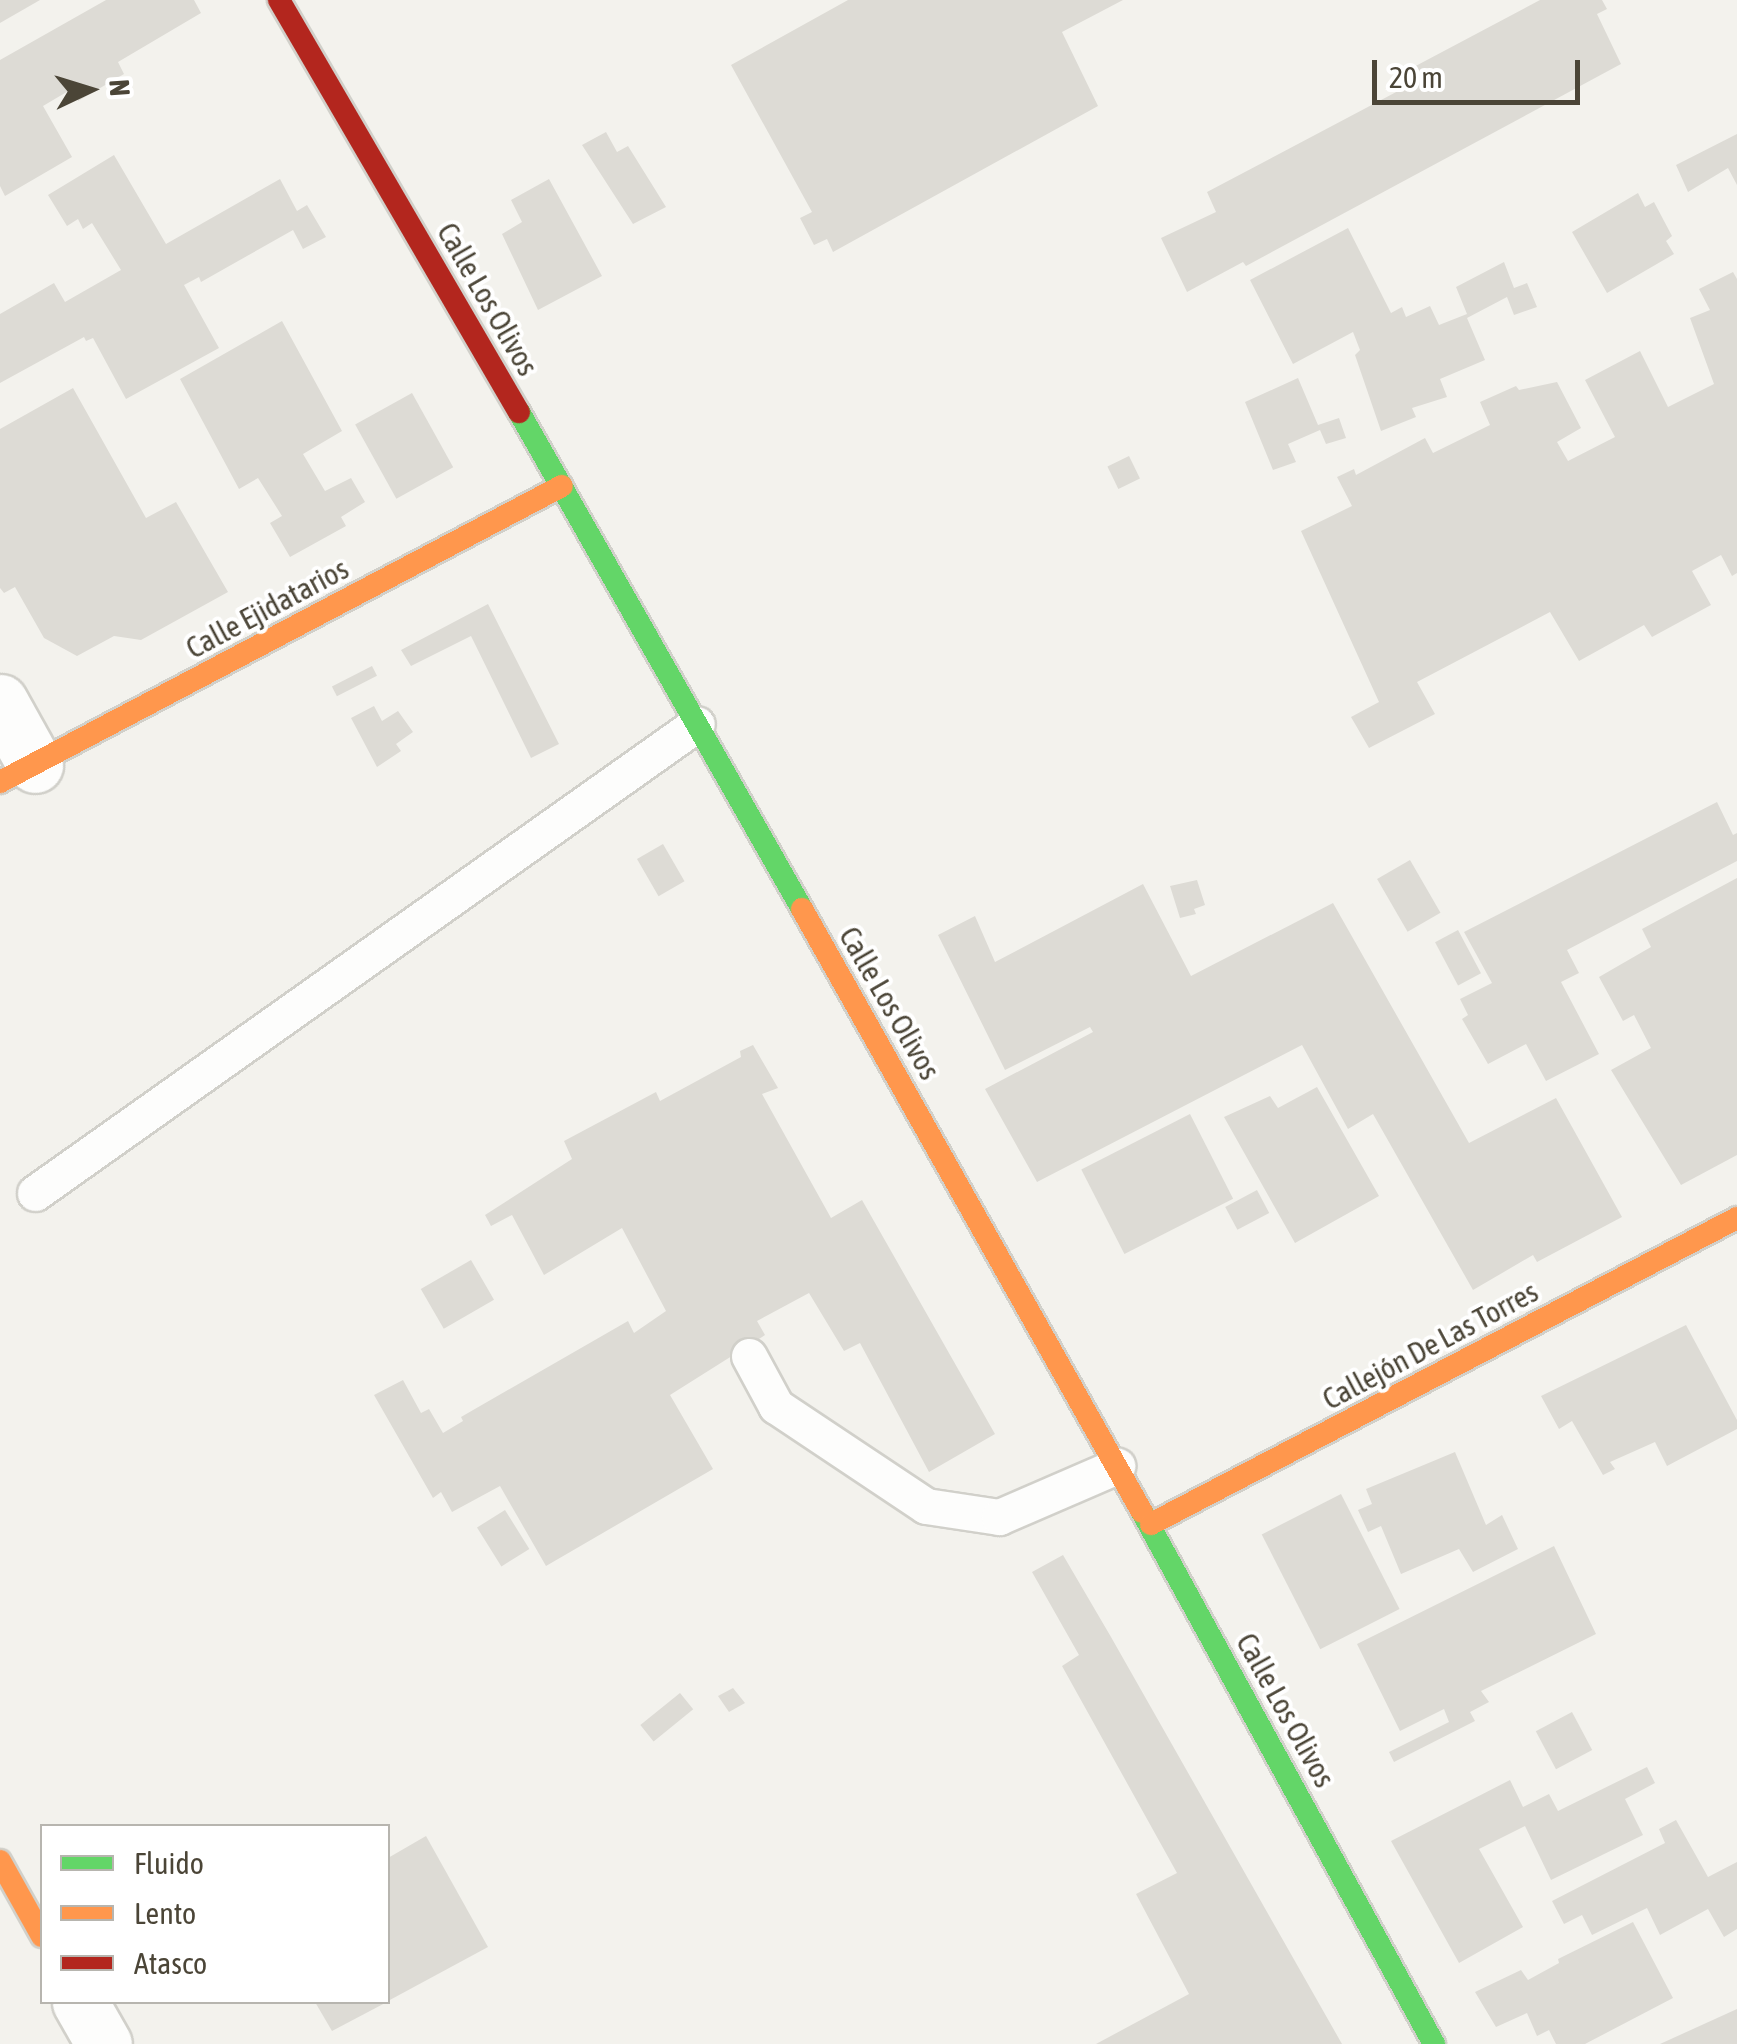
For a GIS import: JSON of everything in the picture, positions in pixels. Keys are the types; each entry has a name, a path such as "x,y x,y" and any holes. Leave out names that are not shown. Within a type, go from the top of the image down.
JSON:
{"main road":[{"name":"Calle Los Olivos","path":"280,0 562,486 1118,1466 1434,2044"},
{"name":"Calle Ejidatarios","path":"17,774 562,486"},
{"name":"Callejón De Las Torres","path":"1150,1524 1732,1233"},
{"path":"0,1861 40,1932"}],"street":[{"path":"0,702 17,774"},
{"path":"81,2004 104,2044"}],"lane":[{"path":"34,1193 697,724"},
{"path":"750,1356 776,1406 926,1506 1000,1517 1118,1466"}],"building":[{"path":"0,0 40,0 0,23"},
{"path":"106,0 194,0 201,13 118,62 124,74 78,101 70,90 43,106 72,157 5,196 0,186 0,60"},
{"path":"848,0 1123,0 1062,32 1098,106 833,252 827,239 814,245 800,218 812,212 731,65"},
{"path":"1540,0 1602,0 1607,9 1597,14 1621,64 1246,266 1243,262 1187,292 1161,238 1216,212 1207,192 1417,81 1410,69"},
{"path":"606,132 617,152 628,146 666,207 633,224 582,145"},
{"path":"1737,134 1737,185 1728,168 1688,192 1676,165"},
{"path":"114,155 166,244 280,179 297,211 307,205 326,237 303,249 293,230 201,282 199,277 184,285 219,348 126,399 93,338 86,341 84,337 0,383 0,314 54,283 65,302 121,270 92,223 83,229 78,219 67,226 48,195"},
{"path":"549,179 602,276 538,310 502,234 522,222 511,200"},
{"path":"1638,193 1645,207 1654,202 1672,236 1666,241 1674,254 1607,293 1572,232"},
{"path":"1348,228 1391,313 1402,307 1406,317 1430,306 1439,325 1467,314 1456,287 1504,262 1514,288 1527,283 1537,307 1514,315 1507,297 1467,318 1485,360 1440,379 1447,397 1412,408 1416,417 1381,431 1355,355 1360,350 1353,332 1293,364 1250,280"},
{"path":"1733,272 1737,279 1737,573 1732,576 1721,555 1692,571 1711,605 1652,637 1644,625 1579,661 1550,612 1417,682 1435,714 1369,748 1351,717 1379,702 1301,531 1352,506 1337,477 1354,469 1356,475 1425,438 1433,453 1490,425 1480,402 1516,386 1519,390 1557,382 1581,428 1557,442 1568,461 1615,437 1585,380 1640,351 1668,407 1714,384 1690,318 1710,310 1699,289"},
{"path":"282,321 342,431 303,454 325,491 351,478 365,502 341,517 346,526 290,557 270,523 282,516 258,478 239,489 180,379"},
{"path":"1298,378 1318,425 1339,418 1346,438 1326,444 1320,430 1288,444 1296,462 1273,470 1245,402"},
{"path":"73,388 146,518 176,502 228,592 141,640 114,636 77,656 44,638 15,587 4,593 0,588 0,429"},
{"path":"412,393 453,467 396,499 355,425"},
{"path":"1129,456 1140,478 1118,489 1107,467"},
{"path":"488,604 559,744 531,758 471,636 411,666 401,650"},
{"path":"372,666 377,676 337,696 332,686"},
{"path":"374,706 382,721 398,711 413,732 396,744 401,751 377,767 351,718"},
{"path":"1717,802 1733,835 1737,833 1737,861 1567,950 1579,973 1561,982 1599,1054 1546,1081 1526,1044 1488,1064 1462,1019 1468,1015 1460,999 1492,983 1464,932"},
{"path":"663,844 684,881 659,896 637,859"},
{"path":"1410,860 1440,913 1408,932 1377,879"},
{"path":"1737,878 1737,1155 1681,1185 1611,1070 1651,1048 1634,1015 1623,1021 1599,977 1651,947 1642,929"},
{"path":"1197,880 1205,905 1194,909 1196,914 1180,918 1170,886"},
{"path":"1143,884 1191,976 1333,903 1469,1143 1556,1098 1622,1217 1537,1262 1533,1255 1473,1290 1373,1114 1348,1129 1302,1045 1037,1182 985,1089 1093,1032 1090,1027 1005,1070 938,935 975,916 995,962"},
{"path":"1458,930 1481,973 1458,985 1435,942"},
{"path":"753,1045 778,1088 762,1094 831,1218 862,1200 995,1434 929,1472 860,1343 844,1351 809,1293 757,1321 765,1335 670,1395 713,1469 546,1566 500,1486 452,1512 441,1492 433,1498 374,1395 403,1380 421,1413 429,1409 443,1433 463,1421 461,1417 628,1321 634,1333 666,1311 622,1228 544,1275 512,1215 491,1226 485,1215 572,1159 564,1141 656,1092 660,1101 741,1057 740,1051"},
{"path":"1317,1087 1379,1196 1295,1243 1224,1117 1270,1096 1278,1108"},
{"path":"1190,1114 1233,1199 1124,1254 1081,1169"},
{"path":"1257,1190 1269,1213 1237,1230 1225,1207"},
{"path":"471,1260 494,1300 444,1329 421,1289"},
{"path":"1686,1325 1737,1420 1737,1429 1667,1466 1655,1442 1610,1462 1615,1469 1603,1475 1572,1421 1559,1429 1541,1396"},
{"path":"1455,1452 1486,1525 1502,1515 1518,1549 1473,1572 1459,1549 1401,1574 1381,1526 1368,1532 1358,1510 1372,1504 1366,1489"},
{"path":"1341,1494 1400,1609 1320,1649 1262,1534"},
{"path":"505,1510 529,1549 501,1566 477,1527"},
{"path":"1554,1546 1596,1634 1481,1691 1489,1702 1470,1712 1475,1721 1394,1762 1389,1752 1449,1722 1444,1709 1400,1731 1357,1644"},
{"path":"1063,1555 1342,2044 1096,2044 1189,1994 1136,1894 1177,1873 1062,1666 1079,1655 1032,1572"},
{"path":"733,1688 745,1703 729,1712 718,1696"},
{"path":"680,1693 693,1709 654,1741 640,1725"},
{"path":"1572,1712 1592,1750 1556,1769 1536,1731"},
{"path":"1647,1767 1655,1783 1625,1799 1643,1835 1551,1880 1525,1826 1479,1849 1523,1927 1459,1963 1391,1841 1510,1780 1523,1807 1549,1794 1558,1811"},
{"path":"1676,1820 1708,1877 1737,1862 1737,1929 1724,1937 1708,1909 1660,1935 1647,1908 1592,1935 1582,1915 1564,1924 1552,1901 1665,1843 1659,1829"},
{"path":"426,1836 488,1947 390,2000 390,1857"},
{"path":"1633,1922 1673,1998 1585,2044 1556,2044 1549,2030 1537,2036 1527,2013 1496,2027 1475,1992 1521,1970 1528,1980 1559,1963 1558,1959"},
{"path":"316,2004 383,2004 332,2031"},
{"path":"1737,2009 1737,2044 1660,2044"}],"traffic: fast":[{"path":"519,412 802,909"},
{"path":"1142,1512 1434,2044"}],"traffic: slow":[{"path":"0,782 562,486"},
{"path":"802,909 1142,1512"},
{"path":"1151,1524 1737,1218"},
{"path":"0,1861 40,1932"}],"traffic: jam":[{"path":"279,0 519,412"}]}
